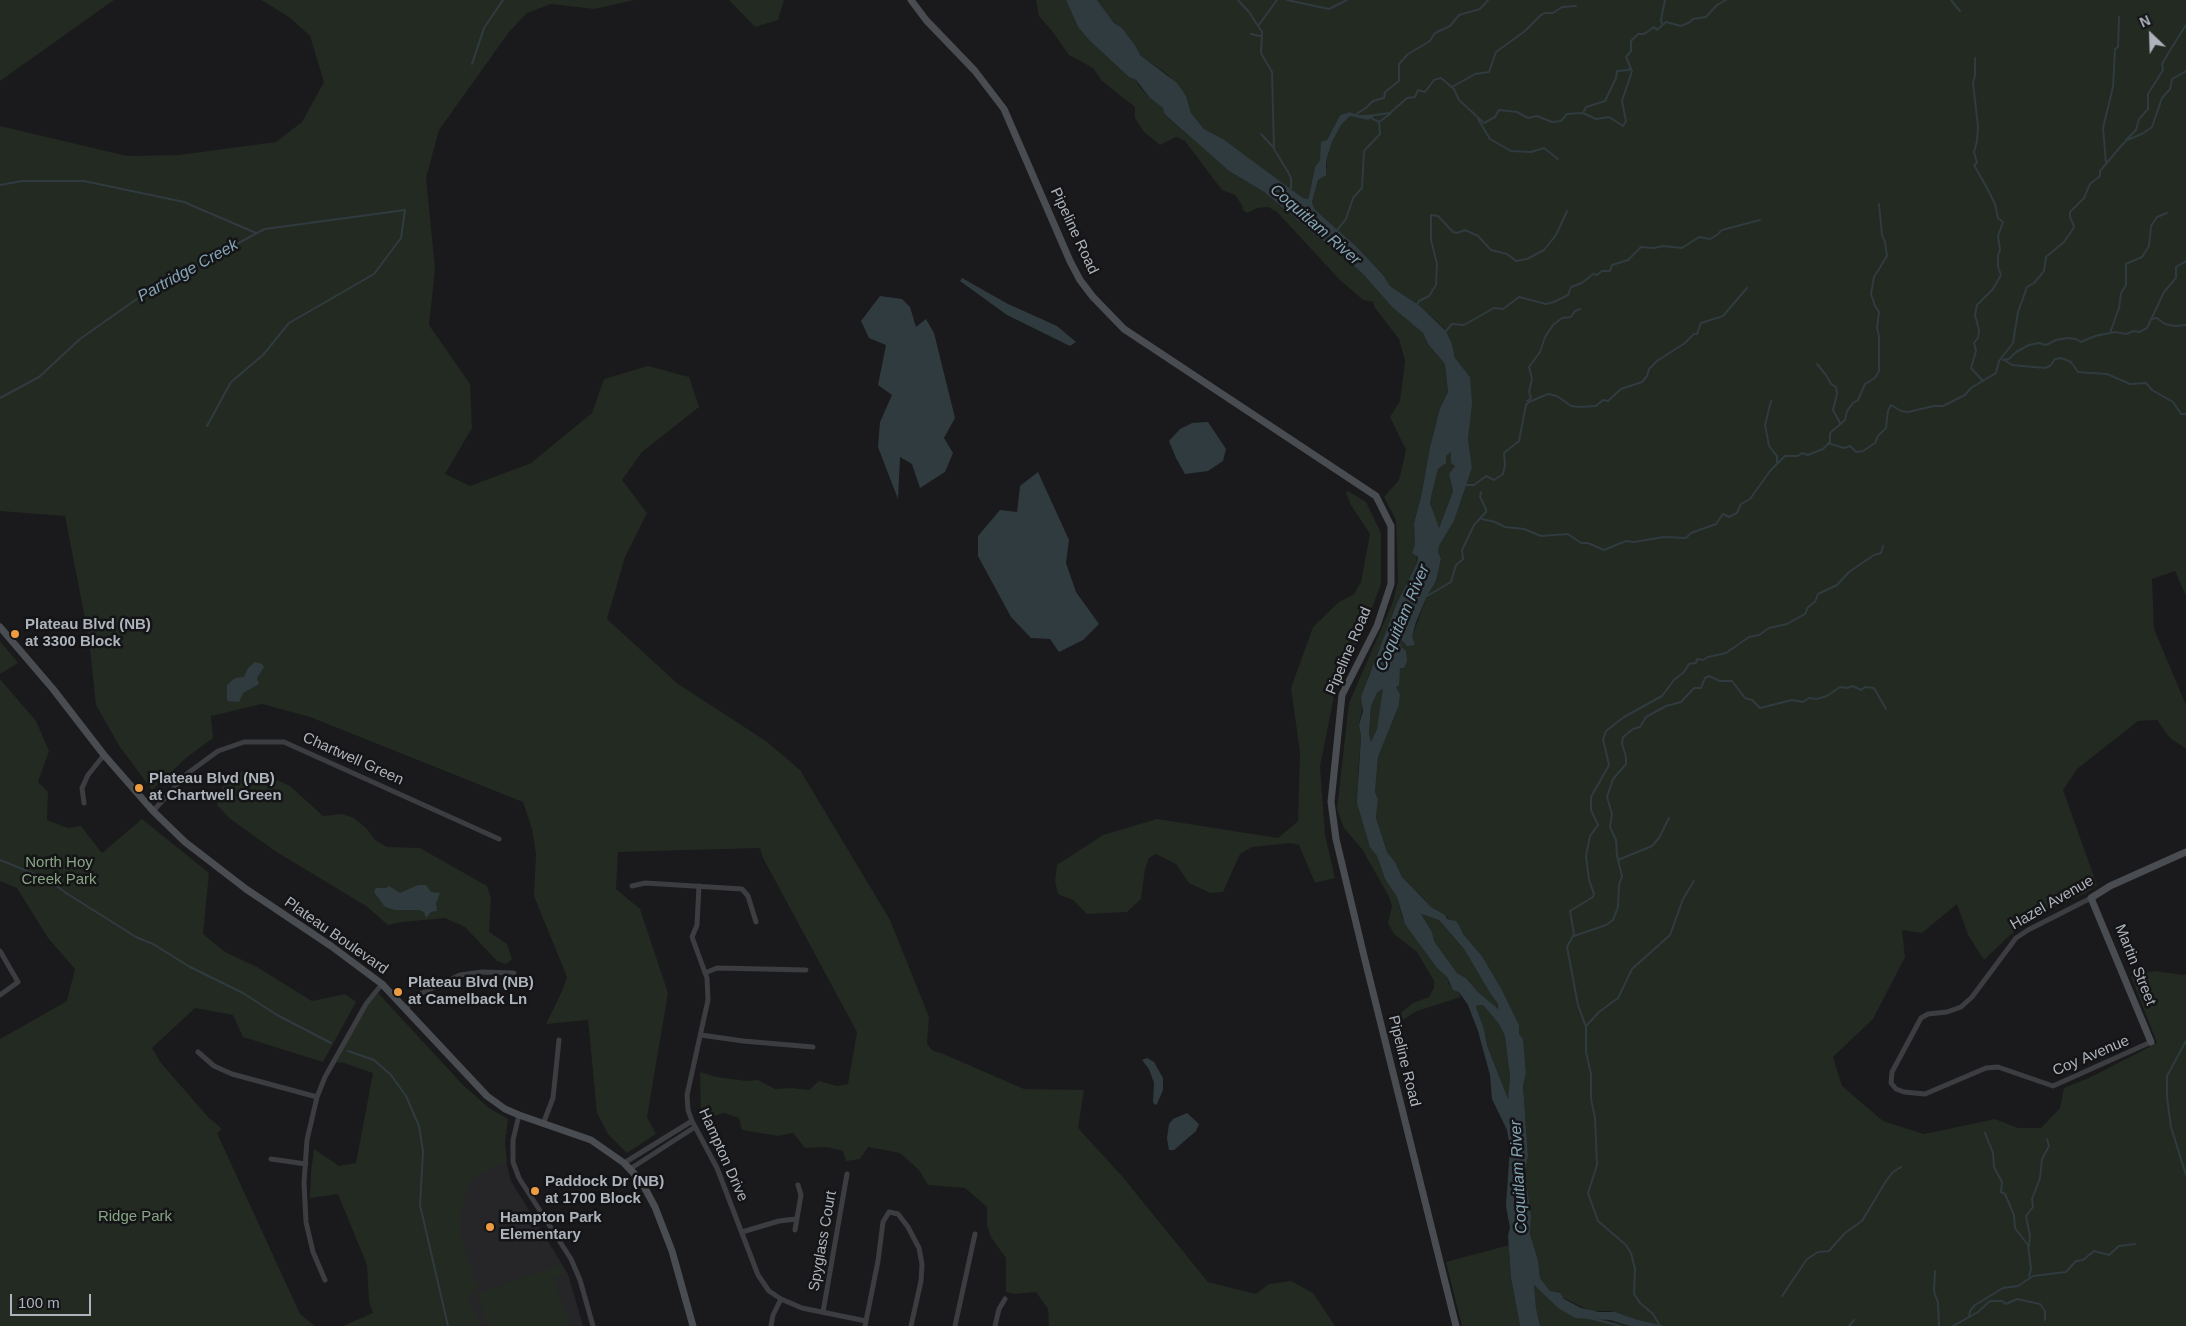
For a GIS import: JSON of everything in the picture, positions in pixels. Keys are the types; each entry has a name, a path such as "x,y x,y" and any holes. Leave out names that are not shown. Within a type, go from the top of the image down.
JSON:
{"street":[{"name":"Pipeline Road","path":"911,0 926,20 975,71 1004,109 1070,261 1080,280 1093,296 1124,328 1376,496 1392,526 1391,584 1377,626 1342,695 1331,802 1336,839 1456,1326"},
{"name":"Plateau Boulevard","path":"0,627 104,755 153,811 185,842 246,889 331,946 382,984 487,1096 505,1109 519,1115 591,1140 630,1169 641,1181 655,1207 672,1251 693,1326"},
{"name":"Chartwell Green","path":"153,811 188,773 218,751 244,742 284,742 498,839"},
{"path":"84,803 82,788 88,774 104,755"},
{"name":"Hazel Avenue","path":"1928,1014 1948,1012 1961,1007 1972,997 2016,938 2028,930 2091,898 2110,886 2186,852"},
{"path":"632,886 645,883 742,889 748,896 756,922"},
{"name":"Hampton Drive","path":"699,886 697,925 692,937 705,972 708,1000 687,1095 688,1110 717,1168 758,1275 769,1291 781,1299 802,1308 865,1324"},
{"name":"Martin Street","path":"2091,898 2151,1042"},
{"path":"0,951 18,982 0,996"},
{"path":"705,972 717,968 806,970"},
{"path":"406,1008 422,993 460,975 482,972 514,974"},
{"path":"325,1280 313,1252 306,1222 304,1182 307,1140 316,1097 331,1065 366,1004 382,984"},
{"name":"Coy Avenue","path":"1928,1014 1920,1020 1891,1075 1891,1083 1894,1088 1909,1094 1930,1093 1994,1067 2002,1068 2045,1085 2057,1085 2151,1042"},
{"path":"701,1035 813,1047"},
{"path":"543,1124 553,1098 559,1040"},
{"path":"198,1052 214,1066 232,1074 316,1097"},
{"path":"519,1115 513,1140 513,1162 519,1178 570,1259 580,1280 593,1326"},
{"path":"624,1163 692,1120"},
{"path":"630,1169 695,1127"},
{"path":"270,1159 306,1164"},
{"name":"Spyglass Court","path":"823,1312 847,1174"},
{"path":"795,1230 801,1195 798,1185"},
{"path":"865,1324 878,1261 883,1222 889,1212 898,1214 908,1227 919,1248 922,1264 921,1281 911,1326"},
{"path":"742,1232 779,1221 796,1219"},
{"path":"956,1326 975,1234"},
{"path":"771,1326 773,1315 781,1299"},
{"path":"995,1326 999,1309 1005,1299"}],"shaded area":[{"name":"Hampton Park Elementary","path":"504,1153 511,1181 568,1274 583,1326 470,1326 456,1205 461,1179"}],"green space":[{"path":"0,0 114,0 0,81"},
{"path":"261,0 635,0 594,9 551,4 527,13 509,32 439,130 426,178 435,269 429,325 470,384 472,428 445,474 470,486 531,463 592,413 604,379 648,366 689,377 699,407 642,452 622,480 647,513 625,557 607,619 678,684 766,741 800,770 890,920 929,1017 927,1044 933,1051 1024,1089 1084,1090 1078,1128 1121,1175 1208,1282 1256,1294 1269,1284 1291,1281 1313,1293 1335,1326 1049,1326 1048,1309 1036,1292 1014,1294 1006,1292 1006,1258 991,1237 987,1225 987,1207 965,1188 928,1185 919,1170 900,1153 868,1147 860,1159 846,1161 843,1151 827,1147 805,1148 793,1133 778,1136 742,1130 739,1118 724,1113 701,1120 700,1072 717,1077 747,1081 758,1080 775,1089 809,1090 819,1081 837,1086 848,1084 857,1032 763,858 760,848 618,852 616,889 640,909 668,993 647,1117 656,1134 627,1153 608,1134 597,1113 588,1020 546,1024 567,977 534,896 536,854 532,829 523,802 310,717 262,704 211,716 213,738 186,758 152,790 120,747 96,705 89,639 65,516 0,511 0,126 127,156 179,155 276,142 302,122 324,82 310,36 289,17"},
{"path":"729,0 784,0 778,20 755,27"},
{"path":"1036,0 1066,0 1078,27 1089,40 1129,77 1136,80 1150,98 1163,108 1169,118 1229,171 1264,192 1319,238 1337,250 1364,275 1392,307 1423,333 1428,344 1445,364 1448,392 1440,408 1414,523 1417,563 1397,603 1383,643 1377,653 1376,661 1368,677 1359,725 1361,736 1358,773 1371,847 1377,856 1385,879 1397,897 1402,917 1437,968 1447,977 1449,984 1459,992 1461,997 1417,1011 1396,1024 1394,1018 1413,1003 1429,997 1434,988 1434,981 1417,952 1394,934 1388,923 1392,906 1388,895 1362,849 1344,828 1337,809 1349,703 1393,602 1398,581 1396,520 1384,497 1399,480 1406,450 1390,417 1400,401 1405,361 1399,339 1375,308 1373,302 1363,300 1340,280 1277,212 1268,207 1257,208 1247,213 1243,210 1235,195 1222,190 1185,141 1176,137 1160,145 1144,132 1135,118 1135,107 1102,81 1093,68 1069,55 1039,16"},
{"path":"1097,0 2186,0 2186,596 2175,571 2152,579 2154,629 2186,705 2186,749 2170,738 2157,720 2138,721 2077,769 2063,790 2097,885 2086,893 2040,913 2009,936 1984,960 1968,935 1957,904 1922,933 1902,930 1905,957 1873,1019 1833,1057 1842,1086 1883,1121 1924,1134 1995,1119 2018,1128 2041,1128 2060,1108 2064,1088 2091,1077 2157,1043 2131,976 2155,971 2186,974 2186,1326 1666,1326 1610,1311 1590,1311 1550,1291 1540,1278 1538,1260 1530,1234 1531,1216 1525,1172 1528,1156 1523,1085 1526,1073 1523,1039 1519,1034 1519,1025 1502,990 1482,956 1463,934 1459,925 1431,907 1402,877 1395,862 1387,852 1376,818 1378,799 1375,792 1378,757 1399,705 1400,694 1396,687 1400,668 1400,643 1401,640 1412,637 1427,596 1436,581 1441,559 1438,552 1439,546 1454,521 1472,468 1468,439 1470,377 1455,358 1446,330 1420,306 1390,286 1383,275 1356,246 1314,208 1312,202 1318,180 1327,167 1326,161 1332,142 1341,125 1350,116 1368,120 1377,114 1358,115 1350,112 1340,115 1322,146 1320,160 1315,167 1309,199 1303,198 1223,139 1204,129 1191,113 1186,96 1168,75 1140,55 1122,28 1114,23"},
{"path":"1451,452 1451,463 1455,466 1449,474 1453,491 1439,528 1437,528 1430,503 1438,469 1446,463 1446,456"},
{"path":"1348,491 1366,502 1381,533 1381,584 1367,621 1336,686 1320,766 1325,835 1335,878 1315,883 1299,845 1290,843 1252,847 1240,854 1223,892 1210,893 1189,883 1176,864 1156,854 1149,858 1145,869 1141,899 1127,912 1087,914 1073,900 1058,894 1055,881 1057,865 1103,835 1157,819 1278,838 1298,821 1300,752 1291,688 1313,627 1339,602 1354,594 1361,582 1370,534 1351,505 1346,493"},
{"path":"0,641 18,663 0,674"},
{"path":"0,679 36,721 49,751 38,782 48,792 47,820 68,828 81,826 102,853 142,819 209,873 203,934 225,952 257,967 312,1001 345,994 356,1002 323,1062 243,1037 233,1015 195,1008 152,1048 161,1063 209,1118 220,1127 221,1130 217,1133 300,1314 315,1326 0,1326 0,1039 67,1001 75,969 48,938 17,888 0,881"},
{"path":"1384,689 1377,729 1371,743 1369,733 1371,706 1377,693"},
{"path":"248,771 269,776 290,786 323,816 342,814 354,818 366,828 375,840 387,847 420,848 487,886 491,898 489,932 507,944 512,959 506,964 497,961 465,927 445,918 388,925 366,906 275,851 229,818 217,805 222,787 234,773"},
{"path":"1421,914 1439,920 1464,949 1498,1004 1497,1009 1466,978 1457,973 1434,941 1432,932"},
{"path":"378,993 463,1085 489,1108 508,1119 505,1142 507,1162 477,1175 469,1183 460,1219 460,1234 473,1271 473,1281 480,1285 471,1295 468,1295 480,1326 343,1326 373,1313 369,1302 367,1265 338,1194 310,1198 311,1172 314,1149 339,1166 356,1163 373,1073 344,1063 335,1062 367,1006"},
{"path":"1483,1005 1499,1024 1505,1036 1510,1077 1508,1099 1487,1044 1476,1006"},
{"path":"1509,1245 1511,1278 1520,1326 1462,1326 1446,1262"},
{"path":"562,1264 565,1274 554,1279 571,1326 488,1326 478,1296 479,1293"},
{"path":"1534,1285 1558,1308 1630,1326 1540,1326"}],"water":[{"name":"Coquitlam River","path":"1066,0 1097,0 1114,23 1122,28 1140,55 1177,83 1186,96 1191,113 1204,129 1223,139 1303,198 1308,199 1309,197 1315,167 1320,160 1321,142 1327,140 1340,115 1350,112 1358,115 1378,114 1368,120 1350,116 1341,125 1332,142 1326,161 1326,175 1318,180 1312,202 1314,208 1356,246 1383,275 1390,286 1420,306 1446,331 1452,344 1455,358 1470,377 1472,403 1468,439 1472,468 1454,521 1439,546 1438,552 1441,559 1436,581 1427,596 1416,622 1412,637 1415,645 1407,646 1402,640 1400,643 1401,647 1406,651 1407,661 1404,668 1400,668 1399,685 1396,687 1400,694 1399,705 1378,757 1375,792 1378,799 1376,818 1387,852 1395,862 1402,877 1431,907 1445,915 1447,919 1456,921 1463,934 1482,956 1502,990 1519,1025 1519,1034 1523,1039 1526,1073 1523,1086 1528,1156 1525,1172 1531,1216 1530,1234 1538,1260 1540,1278 1550,1291 1560,1293 1564,1299 1581,1308 1599,1312 1615,1312 1638,1320 1666,1326 1630,1326 1610,1320 1575,1318 1558,1308 1534,1285 1540,1326 1520,1326 1511,1278 1508,1235 1510,1228 1506,1206 1510,1147 1507,1130 1492,1099 1490,1075 1478,1031 1468,1005 1459,992 1453,990 1447,977 1437,968 1405,924 1397,897 1385,879 1377,856 1370,847 1357,803 1361,736 1359,725 1363,711 1361,697 1397,603 1417,563 1418,557 1412,553 1415,545 1414,523 1440,408 1448,392 1445,364 1428,344 1423,333 1392,307 1364,275 1337,250 1319,238 1264,192 1229,171 1169,118 1163,108 1150,98 1136,80 1129,77 1089,40 1078,27","holes":["1451,452 1451,463 1455,466 1449,474 1453,491 1439,528 1430,503 1438,469 1446,463 1446,456","1383,689 1377,729 1371,742 1369,733 1371,706 1377,693","1421,914 1439,920 1464,949 1498,1004 1498,1009 1478,992 1466,978 1457,973 1434,941 1432,932","1483,1005 1499,1024 1505,1036 1510,1077 1508,1099 1487,1045 1476,1006"]},
{"path":"962,278 1008,304 1057,326 1076,342 1070,346 1007,315 960,281"},
{"path":"880,296 902,299 910,307 916,327 926,319 934,333 955,418 944,438 953,453 945,472 920,488 912,464 900,457 898,499 878,447 880,422 892,395 878,385 886,345 869,338 861,321"},
{"path":"1208,422 1226,449 1223,461 1208,471 1185,474 1169,441 1180,429 1192,423"},
{"path":"1038,472 1069,540 1066,563 1076,592 1099,624 1083,640 1059,652 1050,639 1031,638 1011,617 978,556 978,536 1000,510 1017,512 1020,486"},
{"path":"255,662 262,664 264,667 257,678 259,684 243,693 239,702 227,701 227,685 235,678 244,677 248,668"},
{"path":"418,885 426,885 431,892 440,893 436,903 437,911 431,912 426,918 424,912 419,910 395,910 385,907 374,892 376,888 386,888 389,886 400,893"},
{"path":"1147,1058 1154,1062 1163,1078 1163,1090 1155,1105 1153,1102 1154,1083 1149,1069 1142,1060"},
{"path":"1187,1113 1199,1124 1196,1131 1174,1150 1169,1150 1167,1138 1169,1124 1173,1119"}],"waterway":[{"name":"Partridge Creek","path":"472,64 484,28 503,0"},
{"name":"Coquitlam River","path":"1238,0 1249,12 1262,32 1261,53 1272,72 1274,149 1291,178 1291,188"},
{"path":"1258,26 1277,0"},
{"path":"1287,0 1329,9 1347,0"},
{"path":"1355,115 1373,101 1384,98 1385,92 1399,81 1399,64 1408,54 1430,41 1435,33 1450,26 1459,15 1480,9 1488,0"},
{"path":"1662,24 1665,0"},
{"path":"1375,115 1390,113 1407,98 1415,97 1418,90 1425,92 1434,80 1441,78 1454,89 1459,100 1484,123 1495,117 1499,110 1517,112 1528,118 1537,116 1552,122 1561,121 1567,114 1583,113 1596,119 1609,117 1623,126 1626,121 1622,101 1632,71 1626,57 1631,51 1631,41 1638,34 1644,34 1654,27 1657,30 1666,22 1681,26 1693,19 1706,17 1717,5 1726,0"},
{"path":"1951,0 1960,11"},
{"path":"1452,87 1475,74 1489,72 1496,52 1525,31 1541,15 1553,13 1562,7 1576,6"},
{"path":"2106,163 2103,128 2113,87 2115,49 2118,47 2119,17"},
{"path":"2126,140 2136,130 2139,119 2148,109 2148,94 2163,70 2162,64 2186,25"},
{"path":"1251,34 1260,36"},
{"path":"1975,58 1973,83 1978,126 1974,152 1977,163 1974,165 1995,204 1998,218 2003,222 1998,236 2000,250 1998,267 2001,275 1993,289 1977,305 1975,315 1979,330 1978,338 1974,343 1976,351 1971,368 1983,381"},
{"path":"1583,113 1586,107 1605,101 1616,78 1617,71 1629,70 1630,67"},
{"path":"1828,443 1844,448 1850,446 1856,452 1863,451 1875,443 1878,436 1886,428 1888,411 1891,405 1901,411 1908,412 1934,406 1943,406 1965,395 1971,388 1996,373 1999,361 2013,343 2018,312 2027,287 2034,283 2044,271 2046,257 2064,242 2073,229 2074,226 2070,212 2084,198 2090,184 2100,176 2100,171 2121,146 2127,140 2142,134 2152,127 2162,98 2170,89 2172,79 2186,71"},
{"path":"1371,118 1379,122 1390,114"},
{"path":"1478,119 1490,139 1511,151 1531,152 1544,148 1558,159"},
{"name":"Coquitlam River","path":"1338,229 1346,219 1353,198 1362,188 1364,151 1380,134 1379,122"},
{"path":"1261,134 1273,147"},
{"path":"0,185 22,181 84,181 184,202 256,233"},
{"path":"1482,519 1505,527 1524,529 1541,536 1568,534 1581,543 1588,543 1604,550 1626,541 1634,542 1664,537 1686,538 1691,533 1716,524 1723,514 1729,517 1737,513 1741,504 1750,499 1770,471 1785,456 1798,456 1802,453 1808,455 1823,449 1830,442 1830,433 1845,420 1847,411 1858,400 1865,384 1875,378 1879,371 1879,336 1877,328 1879,312 1871,294 1874,277 1887,256 1882,235 1879,204"},
{"name":"Partridge Creek","path":"0,398 39,377 80,339 141,296 265,229 405,210 401,238 374,274 289,323 263,355 231,382 207,426"},
{"path":"1416,306 1419,301 1429,296 1436,285 1437,264 1431,240 1431,215 1438,216 1453,232 1457,233 1465,230 1478,236 1491,250 1507,254 1516,261 1527,259 1544,250 1556,235 1567,211"},
{"path":"2003,360 2009,359 2016,352 2029,345 2039,343 2046,345 2056,340 2067,338 2076,339 2081,342 2095,336 2110,333 2119,308 2121,293 2126,285 2126,264 2142,257 2149,246 2151,226 2157,217 2167,213"},
{"path":"1446,331 1452,324 1464,325 1494,308 1503,309 1519,297 1546,304 1554,302 1568,295 1571,287 1582,283 1593,274 1597,275 1602,271 1610,271 1612,265 1628,260 1641,247 1654,248 1663,246 1682,248 1699,237 1710,239 1722,230 1760,220"},
{"path":"2110,333 2126,334 2134,331 2139,332 2147,328 2164,292 2176,278 2176,267 2186,261"},
{"path":"1466,485 1474,485 1486,476 1494,480 1503,474 1505,465 1504,453 1519,441 1526,405 1529,402 1548,394 1557,396 1571,406 1578,407 1596,406 1603,400 1608,401 1621,389 1642,382 1647,376 1649,369 1657,361 1685,343 1694,334 1697,334 1701,323 1723,316 1747,288"},
{"path":"1527,401 1531,398 1529,392 1532,379 1529,367 1540,352 1545,337 1553,325 1562,318 1571,317 1575,311 1580,309"},
{"path":"2151,319 2157,318 2165,324 2174,326 2186,325"},
{"path":"2006,361 2012,365 2045,368 2050,366 2055,359 2061,358 2071,362 2078,372 2107,374 2130,384 2146,383 2152,390 2173,402 2181,414 2186,414"},
{"path":"1817,364 1831,384 1836,387 1837,394 1833,410 1840,423"},
{"path":"1771,401 1765,425 1769,446 1777,456 1777,463"},
{"name":"Coquitlam River","path":"1427,596 1451,582 1456,565 1463,559 1462,550 1474,525 1486,512 1480,497 1481,492"},
{"path":"1659,1324 1653,1314 1640,1303 1634,1294 1635,1269 1631,1253 1626,1245 1598,1221 1588,1193 1597,1165 1595,1118 1591,1099 1591,1074 1586,1052 1586,1027 1578,1005 1567,947 1574,934 1570,911 1593,897 1594,894 1589,880 1586,856 1590,836 1598,825 1591,810 1591,797 1609,765 1603,739 1606,731 1624,717 1662,696 1689,664 1696,663 1697,659 1703,660 1726,653 1749,637 1759,635 1769,628 1787,624 1805,614 1808,607 1815,602 1818,594 1837,585 1849,572 1874,555 1881,553 1883,546"},
{"path":"1574,936 1606,925 1613,920 1618,907 1619,885 1622,876 1617,856 1616,840 1610,827 1612,814 1607,797 1613,779 1626,764 1622,744 1623,737 1633,729 1640,727 1646,717 1666,706 1681,702 1694,688 1701,688 1705,678 1709,676 1720,681 1732,681 1745,698 1752,700 1760,708 1792,700 1803,702 1809,698 1817,699 1827,696 1840,687 1847,688 1853,686 1861,690 1865,687 1874,688 1886,709"},
{"path":"1618,860 1652,846 1659,838 1669,818"},
{"path":"0,860 49,880 66,893 136,937 153,944 190,967 243,993 277,1015 331,1043"},
{"path":"1587,1025 1599,1012 1618,998 1632,969 1670,935 1683,899 1694,881"},
{"path":"2186,1041 2167,1076 2167,1097 2171,1127 2186,1175"},
{"path":"348,1051 374,1060 391,1075 406,1096 419,1126 423,1151 420,1205 448,1326"},
{"path":"1985,1133 1993,1153 1994,1167 2002,1182 2001,1192 2005,1194 2014,1215 2015,1228 2028,1245 2031,1269 2029,1276"},
{"path":"2029,1246 2030,1236 2026,1216 2033,1207 2032,1199 2040,1178 2042,1159 2049,1146 2047,1139"},
{"path":"1782,1296 1807,1259 1818,1252 1829,1251 1845,1233 1862,1221 1886,1181 1893,1172 1901,1167"},
{"path":"1969,1317 1970,1311 1975,1305 2003,1288 2018,1286 2033,1276 2066,1272 2076,1261 2083,1260 2094,1251 2109,1255 2119,1246 2135,1244"},
{"path":"1935,1271 1934,1291 1938,1303 1939,1326"},
{"path":"1953,1326 1978,1312 1990,1301 2002,1301 2006,1304 2017,1299 2040,1304 2045,1311 2045,1320"},
{"path":"1589,1318 1620,1326"},
{"path":"1849,1326 1854,1320"}],"place":[{"name":"Plateau Blvd (NB) at 3300 Block","path":"15,634"},
{"name":"Plateau Blvd (NB) at Chartwell Green","path":"139,788"},
{"name":"Plateau Blvd (NB) at Camelback Ln","path":"398,992"},
{"name":"Paddock Dr (NB) at 1700 Block","path":"535,1191"},
{"name":"Hampton Park Elementary","path":"490,1227"}],"park label":[{"name":"North Hoy Creek Park","path":"59,872"},
{"name":"Ridge Park","path":"135,1217"}]}
